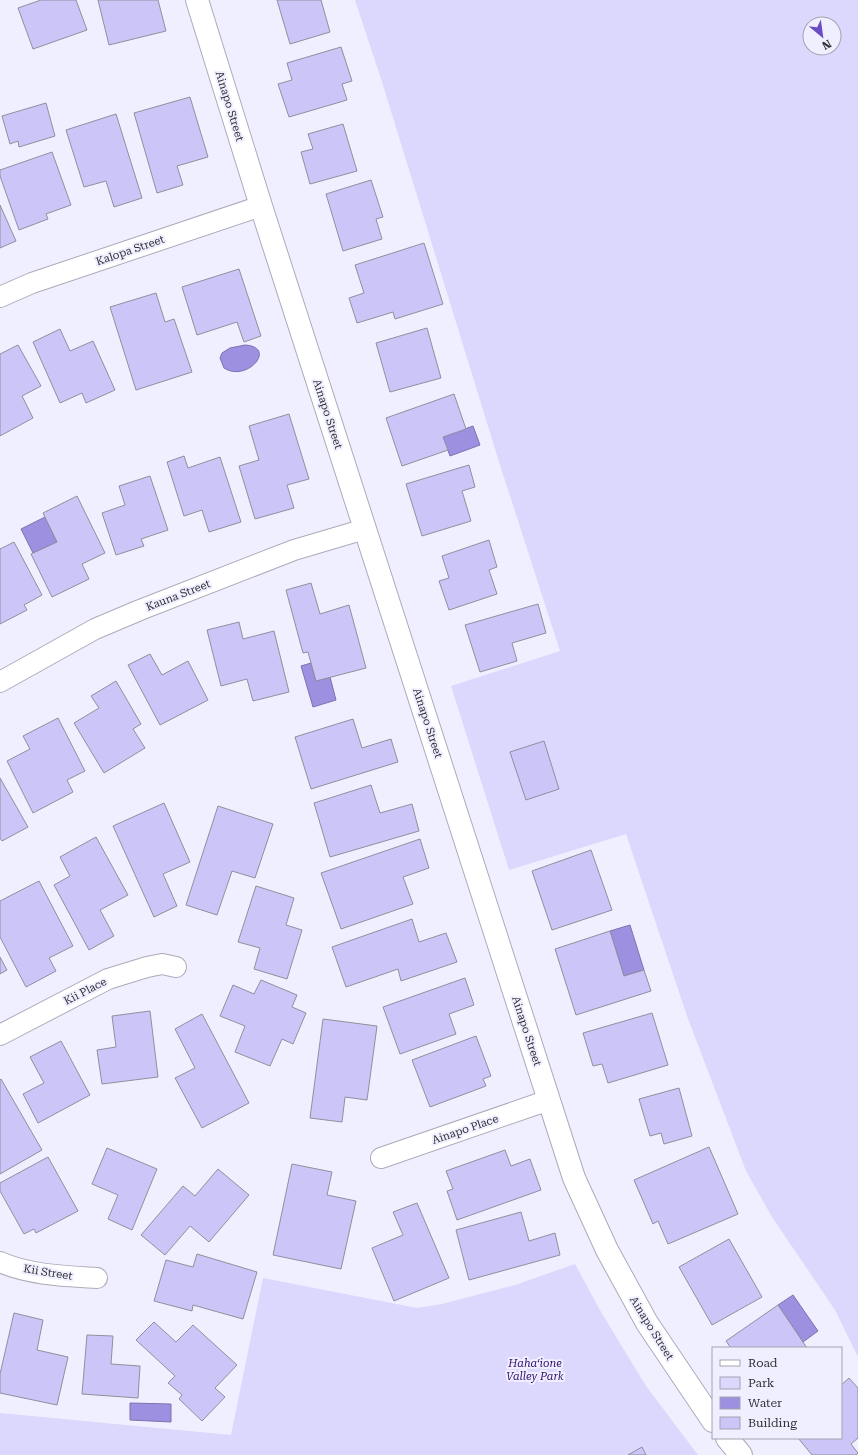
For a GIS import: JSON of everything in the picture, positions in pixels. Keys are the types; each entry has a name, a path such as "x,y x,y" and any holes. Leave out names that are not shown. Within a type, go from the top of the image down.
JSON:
{"street":[{"name":"Ainapo Street","path":"197,0 261,206 574,1178 607,1250 646,1323 712,1420"},
{"name":"Kalopa Street","path":"0,297 32,283 261,206"},
{"name":"Kauna Street","path":"0,682 95,629 140,610 294,550 365,528"},
{"name":"Kii Place","path":"0,1036 108,979 162,964 176,967"},
{"name":"Ainapo Place","path":"381,1158 549,1100"},
{"name":"Kii Street","path":"0,1262 32,1271 64,1276 97,1278"},
{"path":"728,1439 741,1455"}],"green space":[{"path":"355,0 858,0 858,1357 835,1310 772,1217 746,1171 687,1016 626,834 509,870 451,686 560,651 500,465 382,82"},
{"name":"Haha‘ione Valley Park","path":"575,1264 601,1312 646,1386 698,1455 0,1455 0,1413 231,1435 263,1278 417,1308 442,1304 515,1285"}],"water":[{"path":"245,345 255,347 259,352 259,357 256,363 242,371 233,371 224,368 220,358 222,353 230,348"},
{"path":"473,426 480,445 450,456 443,437"},
{"path":"45,517 57,542 33,553 21,529"},
{"path":"311,663 316,681 330,677 336,700 313,707 301,666"},
{"path":"630,925 644,970 624,976 610,931"},
{"path":"793,1295 818,1331 803,1342 778,1305"},
{"path":"130,1403 171,1404 171,1422 130,1420"}],"building":[{"path":"41,0 76,0 87,30 33,49 18,8"},
{"path":"98,0 158,0 166,31 109,45"},
{"path":"277,0 321,0 330,32 290,44"},
{"path":"341,47 352,81 342,84 347,100 289,117 278,84 292,80 287,63"},
{"path":"190,97 208,157 177,166 183,185 157,193 134,113"},
{"path":"46,103 55,136 19,147 18,141 10,144 2,116"},
{"path":"116,114 142,198 114,207 106,181 84,187 66,130"},
{"path":"343,124 357,171 310,184 301,152 313,149 308,134"},
{"path":"52,152 71,205 46,214 48,219 19,230 0,176 0,170"},
{"path":"371,180 383,217 376,219 382,239 343,251 326,194"},
{"path":"0,205 16,241 0,248"},
{"path":"424,243 443,304 395,319 393,312 357,323 349,298 364,293 355,265"},
{"path":"239,269 261,336 244,342 237,322 197,335 182,287"},
{"path":"156,293 165,322 174,319 192,372 136,390 110,307"},
{"path":"427,328 441,378 390,392 376,343"},
{"path":"60,329 70,351 93,341 115,390 86,403 82,393 60,403 33,342"},
{"path":"18,345 41,386 22,396 33,418 0,436 0,354"},
{"path":"454,394 466,429 443,437 448,450 402,466 386,418"},
{"path":"289,414 309,479 287,485 294,508 255,519 239,466 259,460 249,426"},
{"path":"184,456 188,468 220,457 241,522 209,532 202,510 184,516 167,462"},
{"path":"469,465 475,487 462,491 471,521 422,536 406,484"},
{"path":"150,476 168,530 141,539 144,546 116,555 102,513 125,505 119,486"},
{"path":"77,496 105,553 82,564 89,579 52,597 31,554 57,542 43,513"},
{"path":"489,540 497,567 489,570 497,594 449,610 439,581 449,578 442,556"},
{"path":"14,542 42,595 24,605 27,610 0,624 0,549"},
{"path":"311,583 320,614 349,605 366,668 316,681 308,652 303,653 286,590"},
{"path":"538,604 546,633 512,643 517,661 480,672 465,625"},
{"path":"239,622 243,639 274,631 289,692 253,701 247,679 221,686 207,630"},
{"path":"150,654 162,675 188,661 208,700 160,725 128,665"},
{"path":"116,681 141,724 133,729 145,748 104,773 74,723 99,708 91,696"},
{"path":"58,718 85,771 67,780 73,792 33,813 7,761 30,749 23,736"},
{"path":"353,719 362,748 391,739 398,762 311,789 295,737"},
{"path":"544,741 559,789 526,800 510,752"},
{"path":"0,778 28,827 2,841 0,838"},
{"path":"371,785 380,813 412,804 419,831 330,857 314,803"},
{"path":"164,803 190,862 163,874 177,906 154,917 113,826"},
{"path":"218,806 273,824 255,878 232,871 217,915 186,905"},
{"path":"96,837 128,895 100,910 114,936 89,950 54,885 70,876 60,857"},
{"path":"420,839 429,868 403,877 413,904 341,929 321,873"},
{"path":"591,850 612,910 552,930 532,871"},
{"path":"39,881 73,946 49,958 56,971 26,987 0,937 0,901"},
{"path":"256,886 294,898 286,925 302,930 287,979 254,969 260,948 238,942"},
{"path":"412,919 419,942 446,933 457,962 401,981 398,969 346,987 332,947"},
{"path":"610,931 624,976 644,970 651,991 576,1015 555,949"},
{"path":"0,957 7,970 0,974"},
{"path":"465,978 474,1005 449,1014 456,1034 400,1054 383,1007"},
{"path":"261,980 297,995 292,1007 306,1013 293,1044 282,1039 270,1066 235,1052 245,1026 220,1016 233,985 254,994"},
{"path":"150,1011 158,1077 102,1084 97,1050 116,1047 112,1016"},
{"path":"652,1013 668,1065 608,1083 602,1064 593,1066 583,1033"},
{"path":"202,1014 249,1103 202,1128 175,1078 195,1068 175,1029"},
{"path":"323,1019 377,1026 367,1100 345,1097 342,1122 310,1118"},
{"path":"476,1036 491,1076 483,1079 486,1086 430,1107 412,1060"},
{"path":"61,1041 90,1095 38,1123 23,1094 44,1083 30,1057"},
{"path":"1,1079 42,1150 0,1174 0,1080"},
{"path":"679,1088 692,1136 664,1144 661,1133 650,1136 639,1099"},
{"path":"709,1147 738,1214 668,1244 658,1221 653,1224 634,1180"},
{"path":"107,1148 157,1169 132,1230 108,1219 118,1195 92,1184"},
{"path":"505,1150 511,1166 530,1159 541,1190 457,1220 447,1191 453,1189 446,1171"},
{"path":"48,1157 78,1211 36,1233 34,1229 24,1234 0,1191 0,1183"},
{"path":"292,1164 332,1172 327,1195 356,1201 341,1269 273,1255"},
{"path":"218,1169 249,1195 209,1242 190,1226 165,1255 141,1235 183,1186 195,1196"},
{"path":"417,1203 449,1278 394,1301 372,1248 403,1235 393,1212"},
{"path":"521,1212 529,1241 555,1233 560,1255 469,1280 456,1230"},
{"path":"729,1239 762,1297 712,1325 679,1267"},
{"path":"197,1254 257,1272 243,1319 193,1305 192,1311 154,1301 166,1260 193,1267"},
{"path":"778,1305 806,1347 730,1347 726,1341"},
{"path":"14,1313 43,1320 37,1350 68,1357 57,1405 0,1393 0,1374"},
{"path":"154,1322 176,1342 193,1325 237,1365 215,1388 225,1397 202,1421 179,1399 182,1395 168,1383 175,1376 136,1340"},
{"path":"87,1335 113,1336 111,1364 140,1366 138,1398 82,1394"},
{"path":"849,1378 858,1388 858,1438 851,1444 858,1453 856,1455 812,1455 799,1439 842,1439 842,1384"},
{"path":"642,1447 646,1455 628,1455"}]}
